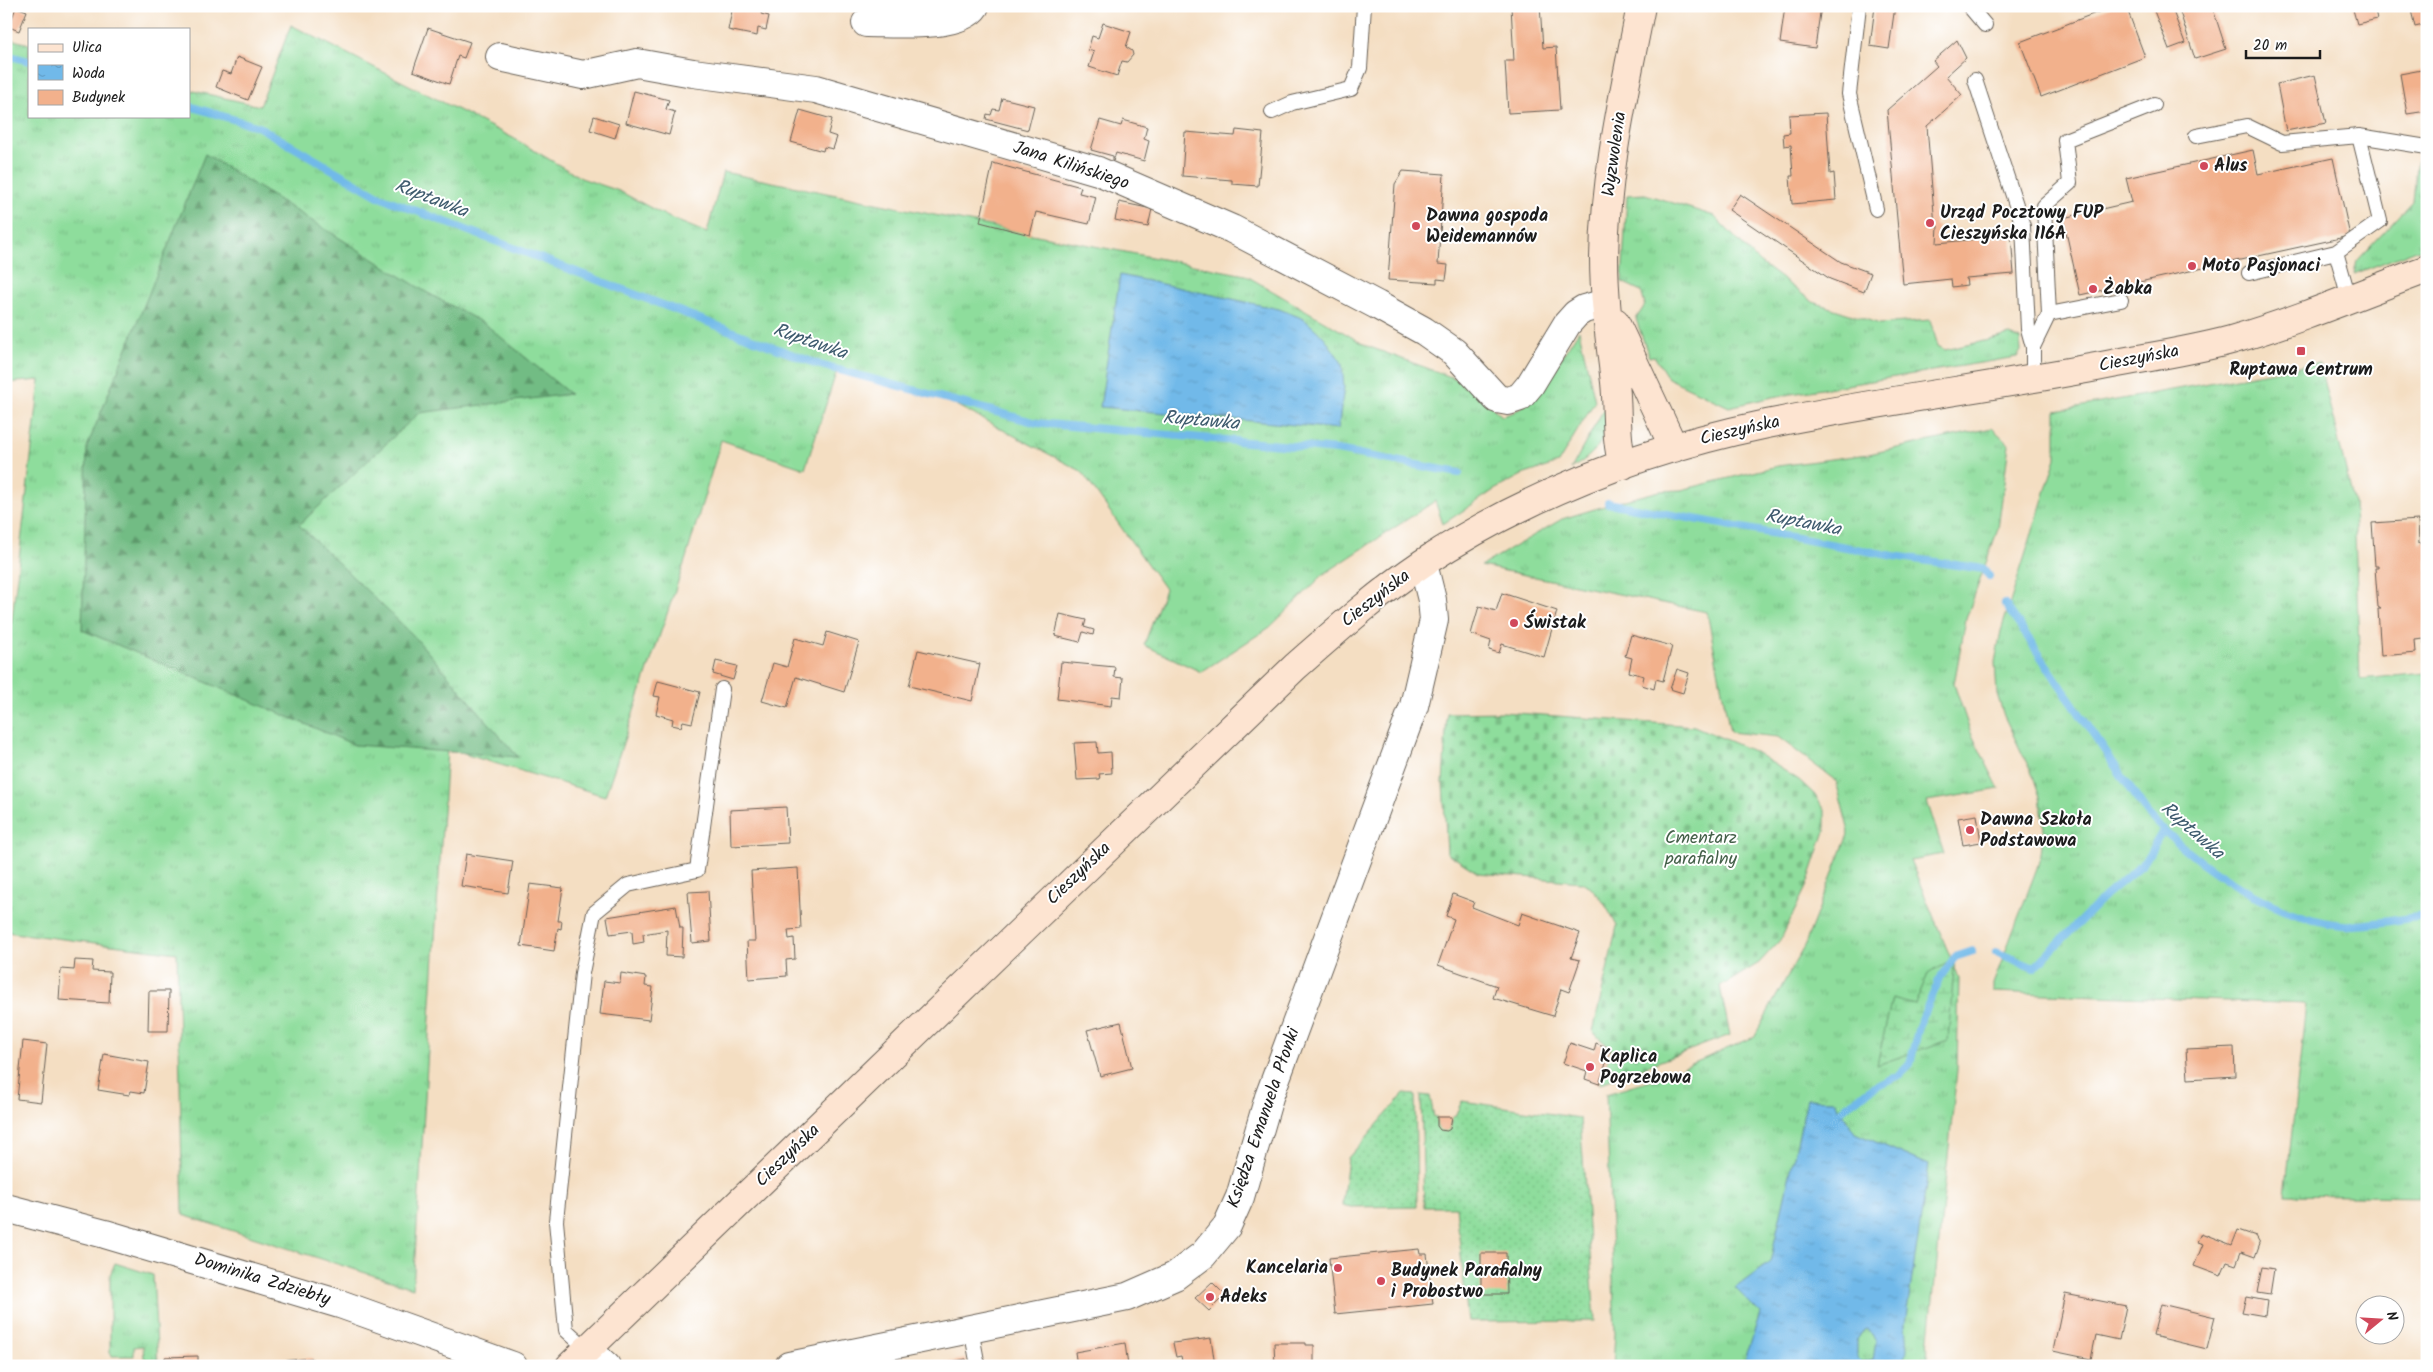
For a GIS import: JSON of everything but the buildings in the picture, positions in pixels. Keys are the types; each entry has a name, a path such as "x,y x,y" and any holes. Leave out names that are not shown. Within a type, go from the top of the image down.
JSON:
{"main road":[{"name":"Wyzwolenia","path":"1623,465 1619,452 1616,394 1606,303 1605,219 1617,127 1641,6"},
{"name":"Cieszyńska","path":"588,1360 1295,667 1355,614 1423,564 1506,514 1623,465 1674,448 1767,424 2033,380 2232,340 2427,269"},
{"name":"Wyzwolenia","path":"1606,303 1674,448"}],"street":[{"path":"866,22 930,23 966,16 975,6"},
{"name":"Jana Kilińskiego","path":"500,56 583,75 637,63 693,73 816,89 1098,171 1232,229 1424,331 1454,352 1497,398 1508,401 1520,397 1530,385 1567,324 1584,309 1606,303"},
{"name":"Księdza Emanuela Płonki","path":"789,1366 1127,1297 1175,1276 1203,1255 1227,1226 1240,1197 1269,1097 1414,706 1434,620 1432,600 1423,564"},
{"name":"Dominika Zdziebły","path":"6,1208 105,1234 340,1304 513,1366"}],"lane":[{"path":"1272,112 1292,103 1351,88 1360,68 1364,6"},
{"path":"1859,6 1849,94 1876,209"},
{"path":"1969,6 1985,25"},
{"path":"1975,80 2023,226 2028,329 2033,347 2033,380"},
{"path":"2033,347 2049,314 2044,206 2070,182 2065,140 2154,105"},
{"path":"2196,136 2247,126 2282,143 2358,136 2427,147"},
{"path":"2249,273 2336,252 2380,221 2358,136"},
{"path":"2336,252 2349,298"},
{"path":"2049,314 2121,300"},
{"path":"588,1360 566,1330 556,1220 582,973 594,913 628,885 697,870 722,688"},
{"path":"971,1329 978,1366"}],"green space":[{"path":"291,25 513,138 581,178 619,191 670,218 707,233 723,172 1245,275 1367,346 1462,381 1502,416 1514,412 1537,396 1579,330 1595,401 1558,463 1522,475 1494,490 1443,524 1435,501 1324,574 1270,627 1201,672 1144,645 1165,589 1081,471 931,392 838,367 805,469 721,440 686,558 605,796 447,749 413,1288 183,1215 177,953 6,932 6,670 40,380 6,383 6,38 28,44 28,118 190,118 190,90 260,106"},
{"path":"205,154 426,292 485,324 570,394 419,413 299,525 414,636 518,757 355,745 82,630 87,447"},
{"path":"2418,157 2427,158 2427,246 2354,274 2357,261 2413,201"},
{"path":"1645,194 1714,216 1759,262 1813,302 1880,324 1930,320 1938,346 1945,350 2010,335 2020,339 2021,351 2017,357 1773,397 1729,407 1668,378 1654,356 1649,357 1636,319 1645,305 1641,291 1622,282 1627,195"},
{"path":"2319,363 2354,503 2360,679 2427,673 2427,1197 2285,1195 2306,1004 1993,992 1993,984 2037,868 2041,854 2044,826 2040,797 2033,776 2004,716 1997,694 1995,662 2001,631 2056,458 2056,411"},
{"path":"1605,407 1605,428 1599,444 1588,457 1571,469"},
{"path":"1992,428 2009,444 1998,529 1966,619 1954,684 1970,731 1999,789 1927,801 1944,854 1910,860 1959,978 1957,1070 1926,1366 1613,1366 1615,1333 1606,1094 1657,1079 1754,1037 1805,944 1849,832 1836,781 1778,737 1730,732 1707,612 1481,566 1562,519 1621,501 1660,491 1681,490 1778,466 1869,454"},
{"name":"Cmentarz parafialny","path":"1502,712 1694,726 1755,752 1799,780 1814,794 1825,810 1825,831 1807,885 1781,939 1759,963 1720,987 1730,1035 1599,1084 1611,1049 1593,1032 1617,926 1602,901 1594,891 1582,882 1478,873 1447,853 1443,783 1447,713"},
{"path":"1955,957 1948,1040 1877,1065 1892,998 1915,1004 1928,974"},
{"path":"1404,1094 1415,1095 1417,1206 1351,1207 1342,1205 1348,1158"},
{"path":"1421,1095 1430,1096 1434,1117 1437,1117 1437,1126 1443,1131 1450,1129 1452,1117 1455,1116 1462,1101 1580,1118 1595,1321 1468,1322 1456,1207 1424,1207"},
{"path":"115,1263 153,1275 158,1364 144,1358 143,1346 134,1347 134,1356 112,1356 110,1353 110,1275"}],"water":[{"path":"1120,275 1279,309 1304,319 1324,337 1342,363 1344,387 1338,429 1100,407"},
{"path":"1807,1099 1834,1100 1855,1133 1929,1165 1905,1324 1907,1349 1904,1366 1743,1366 1760,1313 1735,1288 1770,1262","holes":["1868,1330 1876,1341 1873,1360 1862,1363 1856,1357 1856,1341 1863,1331"]}],"waterway":[{"name":"Ruptawka","path":"6,55 28,61"},
{"name":"Ruptawka","path":"190,106 259,127 380,197 820,365 1037,423 1337,450 1459,473"},
{"name":"Ruptawka","path":"1608,503 1894,556 1984,569 1989,576"},
{"name":"Ruptawka","path":"2005,604 2147,813 2187,851 2211,869 2236,886 2263,900 2317,921 2352,925 2373,924 2427,916"},
{"path":"1996,952 2034,968 2105,896 2143,864 2163,831"},
{"path":"1841,1111 1870,1089 1899,1075 1910,1064 1919,1026 1941,976 1955,957 1973,951"}],"place":[{"name":"Alus","path":"2204,166"},
{"name":"Urząd Pocztowy FUP Cieszyńska 116A","path":"1930,223"},
{"name":"Dawna gospoda Weidemannów","path":"1416,226"},
{"name":"Moto Pasjonaci","path":"2192,266"},
{"name":"Żabka","path":"2093,289"},
{"name":"Ruptawa Centrum","path":"2301,351"},
{"name":"Świstak","path":"1514,623"},
{"name":"Dawna Szkoła Podstawowa","path":"1970,830"},
{"name":"Kaplica Pogrzebowa","path":"1590,1067"},
{"name":"Kancelaria","path":"1338,1268"},
{"name":"Budynek Parafialny i Probostwo","path":"1381,1281"},
{"name":"Adeks","path":"1210,1297"}]}
